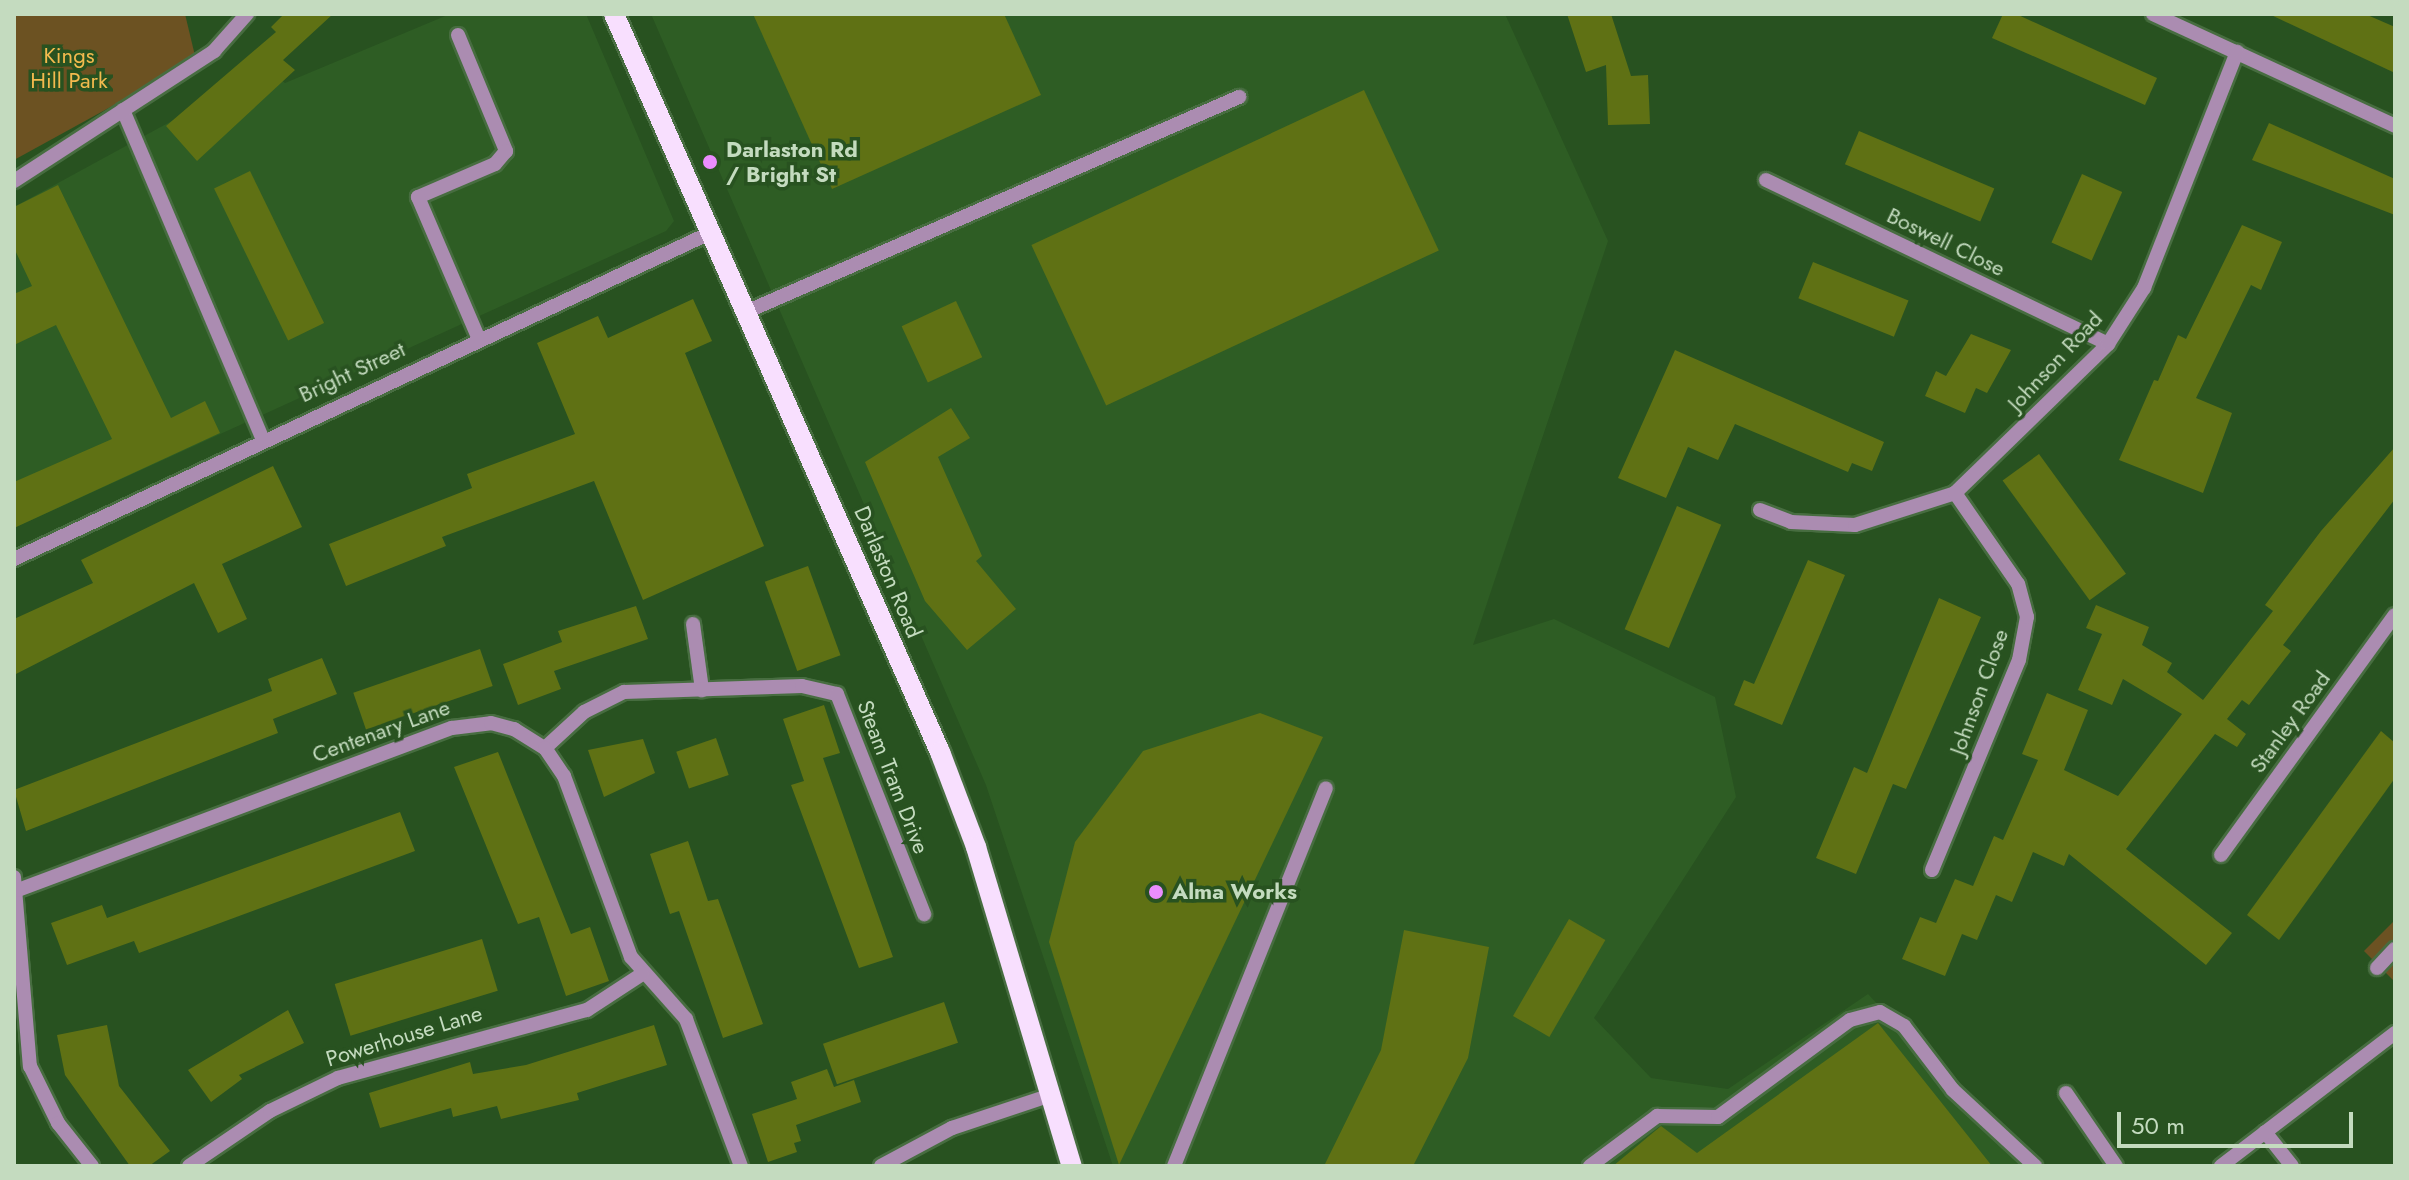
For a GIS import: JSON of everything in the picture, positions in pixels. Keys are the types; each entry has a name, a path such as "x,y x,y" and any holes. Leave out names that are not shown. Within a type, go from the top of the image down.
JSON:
{"main road":[{"name":"Darlaston Road","path":"614,14 748,311 940,752 1072,1166"}],"street":[{"path":"14,181 214,51 247,14"},
{"path":"2153,14 2395,126"},
{"path":"458,35 506,151 495,164 418,197 479,339"},
{"name":"Johnson Road","path":"1760,510 1791,522 1855,525 1955,493 2108,344 2144,288 2237,52"},
{"path":"748,311 1239,97"},
{"path":"123,110 262,438"},
{"name":"Boswell Close","path":"1766,180 2108,344"},
{"name":"Bright Street","path":"14,559 262,438 712,232"},
{"name":"Johnson Close","path":"1932,870 2019,660 2027,617 2018,584 1955,493"},
{"name":"Stanley Road","path":"2221,855 2395,615"},
{"path":"693,624 702,690"},
{"name":"Steam Tram Drive","path":"545,748 584,712 624,692 756,691 802,686 837,694 924,914"},
{"name":"Centenary Lane","path":"92,1166 58,1123 30,1066 16,883 461,725 514,729 545,748 564,776 642,974 686,1019 741,1166"},
{"path":"1174,1166 1326,788"},
{"path":"2377,968 2395,949"},
{"name":"Powerhouse Lane","path":"189,1166 270,1111 338,1078 587,1010 642,974"},
{"path":"1590,1166 1657,1116 1718,1117 1850,1020 1880,1012 1904,1026 1953,1090 2035,1166"},
{"path":"2221,1166 2395,1033"},
{"path":"2066,1093 2116,1166"},
{"path":"881,1166 952,1128 1051,1095"},
{"path":"2265,1132 2292,1166"}],"shaded area":[{"path":"450,14 586,14 674,221 666,231 14,528 14,207 223,93 258,61 285,83"},
{"path":"651,14 1505,14 1608,241 1473,645 1554,619 1715,697 1736,797 1594,1018 1651,1078 1728,1089 1868,994 2029,1166 1113,1166 986,785"}],"green space":[{"name":"Kings Hill Park","path":"14,14 185,14 196,60 14,160"},
{"path":"2395,920 2395,982 2364,951"}],"building":[{"path":"284,14 333,14 283,60 295,70 197,161 166,126 276,32 271,27"},
{"path":"753,14 1004,14 1041,95 832,189"},
{"path":"1567,14 1611,14 1631,76 1648,75 1650,124 1608,125 1606,65 1586,72"},
{"path":"2003,14 2016,14 2157,78 2145,105 1992,38"},
{"path":"2269,14 2365,14 2395,27 2395,73"},
{"path":"1364,90 1439,250 1106,406 1031,245"},
{"path":"2269,123 2395,179 2395,215 2252,160"},
{"path":"1859,131 1994,188 1980,222 1845,164"},
{"path":"250,171 324,323 288,340 214,189"},
{"path":"2082,174 2122,192 2092,260 2051,243"},
{"path":"58,185 171,418 205,401 220,433 14,528 14,482 112,439 56,325 14,345 14,294 32,286 14,248 14,207"},
{"path":"2242,225 2282,242 2261,290 2251,285 2196,398 2232,413 2203,493 2119,460 2154,380 2158,381 2178,335 2186,339"},
{"path":"1813,262 1908,301 1894,337 1798,298"},
{"path":"693,299 712,341 685,353 764,546 643,600 594,481 442,537 446,546 346,586 329,544 472,488 467,474 575,434 537,343 598,316 608,338"},
{"path":"956,301 982,357 928,383 902,326"},
{"path":"1971,334 2011,350 1987,393 1976,388 1965,413 1925,396 1936,371 1946,376"},
{"path":"1675,350 1884,442 1872,471 1852,463 1848,472 1735,424 1718,460 1688,447 1666,498 1618,478"},
{"path":"951,408 970,438 938,457 982,556 976,561 1016,609 967,650 925,601 865,462"},
{"path":"2395,447 2395,499 2283,645 2291,651 2249,705 2242,700 2227,719 2246,734 2237,747 2215,734 2126,849 2232,933 2206,965 2069,854 2064,866 2033,852 2012,902 1996,895 1977,940 1962,934 1945,976 1902,959 1920,917 1936,923 1955,879 1973,886 1994,836 2003,840 2038,760 2022,754 2047,693 2088,710 2064,770 2118,796 2182,714 2123,679 2112,705 2078,690 2102,634 2086,628 2096,605 2149,627 2142,645 2172,663 2167,672 2203,700 2273,611 2265,605 2321,531"},
{"path":"2039,454 2126,574 2090,600 2003,480"},
{"path":"273,466 302,527 222,564 247,619 218,633 194,583 14,675 14,619 93,583 81,560"},
{"path":"1677,506 1721,525 1669,648 1625,629"},
{"path":"1808,560 1845,575 1782,725 1734,705 1744,680 1754,684"},
{"path":"808,566 840,655 797,671 765,582"},
{"path":"1939,598 1981,617 1906,789 1893,784 1856,874 1816,858 1854,767 1867,773"},
{"path":"636,606 648,639 554,671 561,689 518,705 503,664 562,642 558,631"},
{"path":"480,649 493,686 366,730 353,693"},
{"path":"322,658 337,694 273,719 278,733 26,831 14,790 272,691 268,679"},
{"path":"824,705 840,753 823,758 893,957 859,968 791,785 804,781 783,719"},
{"name":"Alma Works","path":"1260,713 1323,737 1119,1165 1049,942 1075,842 1143,751"},
{"path":"2381,731 2395,743 2395,778 2279,940 2247,915"},
{"path":"716,738 729,775 689,789 676,752"},
{"path":"643,739 655,773 604,797 588,750"},
{"path":"498,752 571,934 590,927 609,981 566,996 539,917 518,924 454,767"},
{"path":"400,812 415,851 139,953 134,941 67,965 51,923 102,905 107,918"},
{"path":"688,841 708,901 718,899 763,1024 723,1038 679,911 670,914 650,854"},
{"path":"1569,919 1605,940 1549,1037 1513,1016"},
{"path":"1404,930 1489,947 1468,1058 1413,1166 1324,1166 1381,1050"},
{"path":"482,939 498,991 351,1036 335,984"},
{"path":"944,1002 958,1043 837,1084 823,1044"},
{"path":"288,1010 304,1043 239,1075 242,1079 211,1102 188,1070"},
{"path":"1878,1023 1992,1166 1613,1166 1661,1126 1697,1153"},
{"path":"107,1025 119,1086 170,1151 149,1166 130,1166 65,1075 57,1035"},
{"path":"654,1025 667,1065 577,1093 579,1100 501,1119 497,1106 453,1117 451,1108 380,1128 369,1093 470,1062 473,1074 526,1065"},
{"path":"827,1069 834,1087 854,1080 861,1102 796,1125 801,1141 794,1143 797,1152 768,1162 752,1114 797,1099 791,1082"}],"place":[{"name":"Darlaston Rd / Bright St","path":"710,162"},
{"name":"Alma Works","path":"1156,892"}]}
